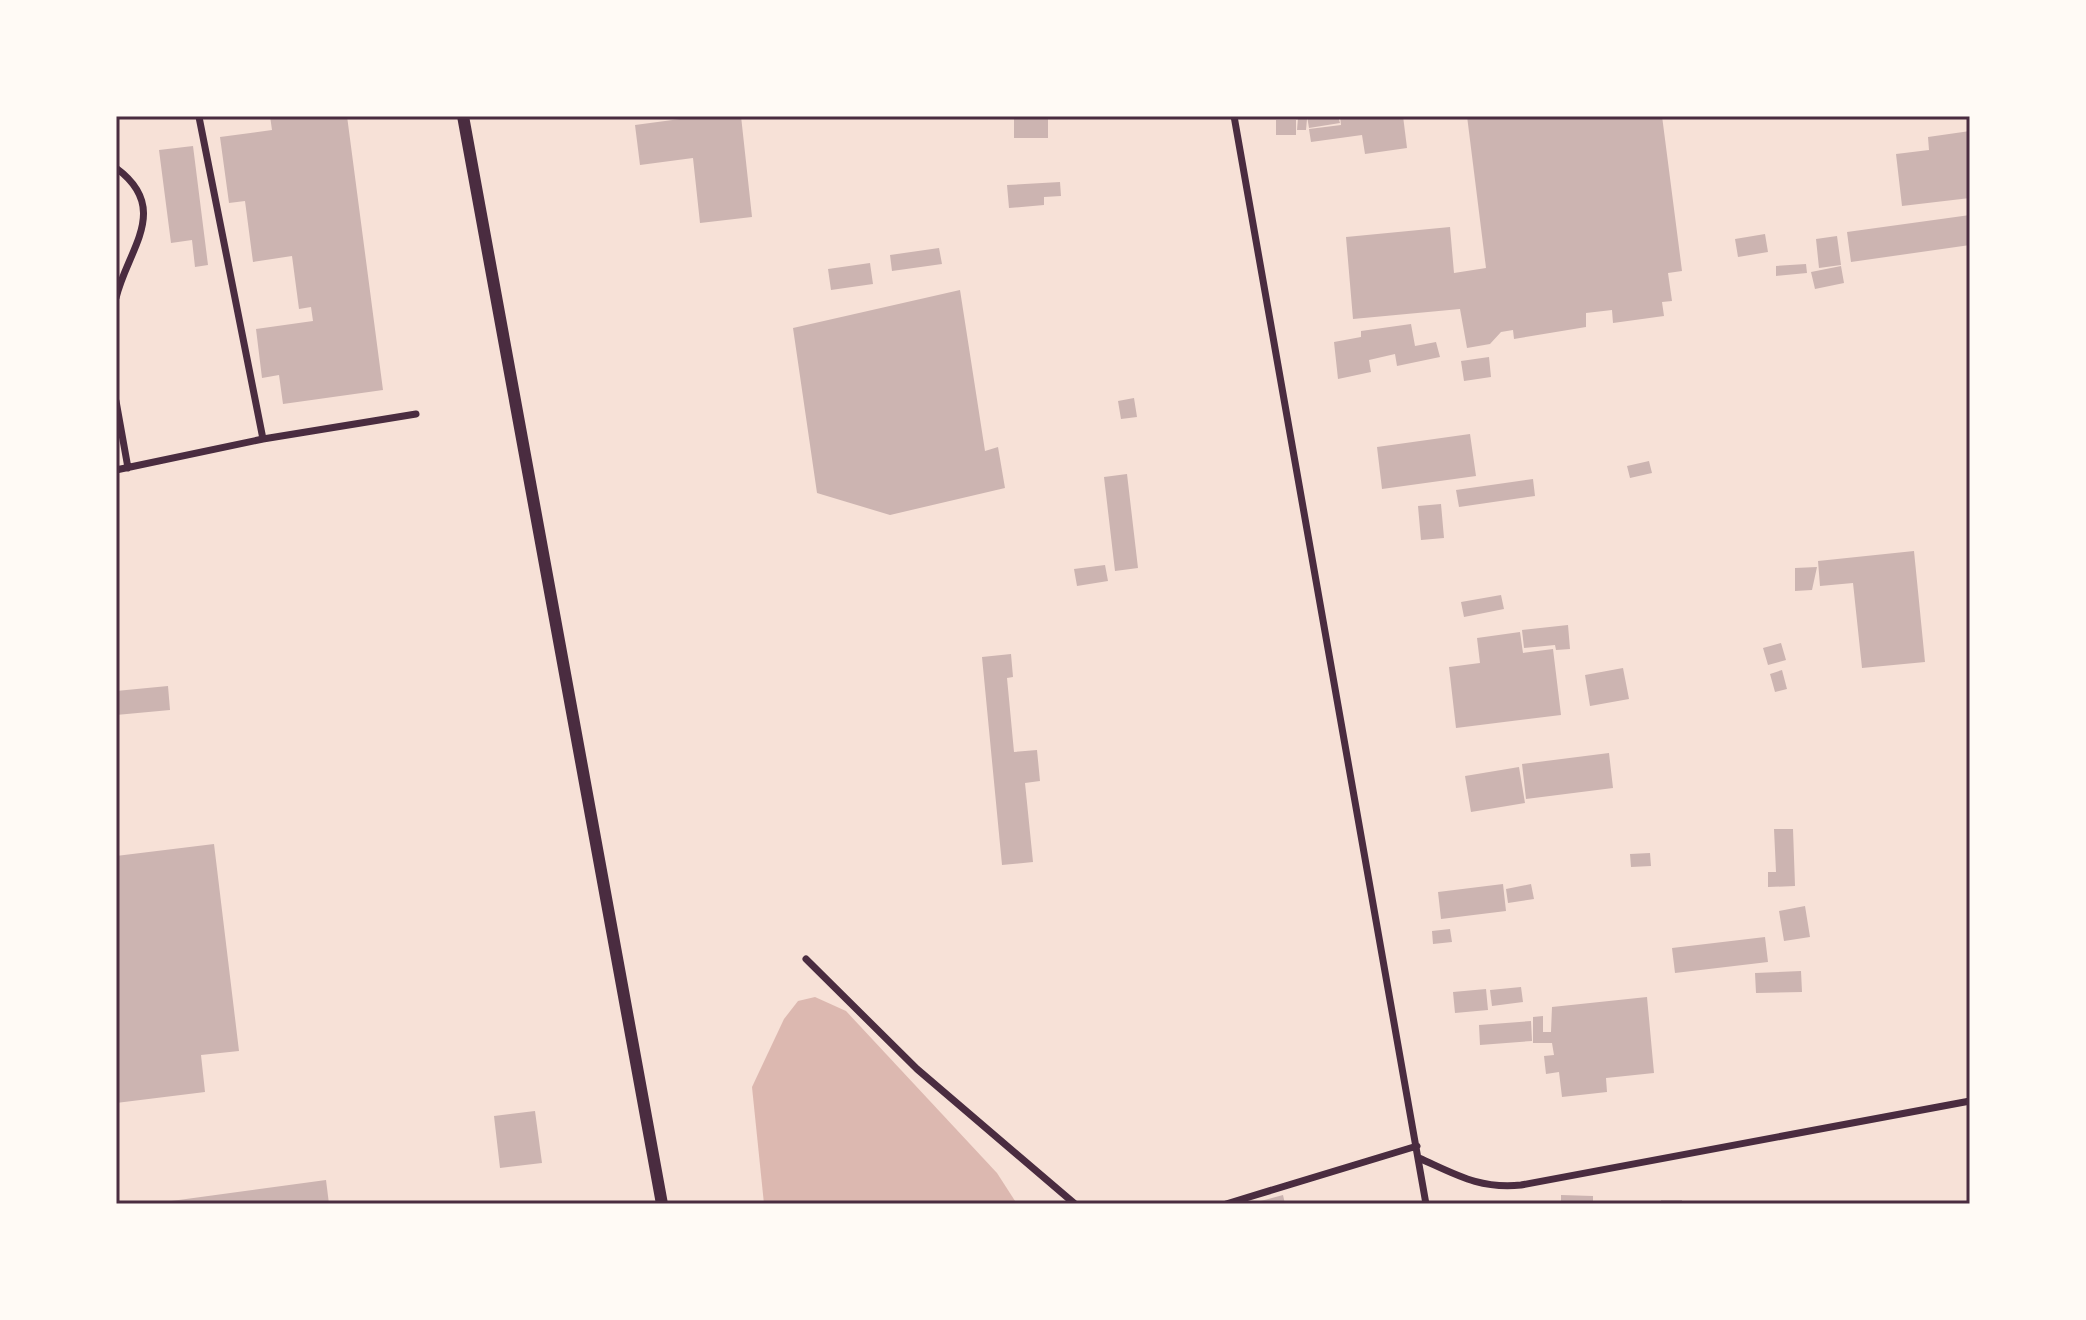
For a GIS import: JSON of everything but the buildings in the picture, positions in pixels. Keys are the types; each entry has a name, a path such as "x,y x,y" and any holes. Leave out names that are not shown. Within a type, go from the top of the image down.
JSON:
{"highway":[{"path":"463,116 662,1204"}],"street":[{"path":"1234,116 1426,1204"},
{"path":"199,117 263,439"},
{"path":"116,168 140,196 144,227 125,267 116,298"},
{"path":"116,401 128,468"},
{"path":"116,470 263,439 416,414"},
{"path":"806,959 917,1069 1075,1204"},
{"path":"1419,1158 1476,1184 1491,1187 1521,1185 1970,1101"},
{"path":"1226,1204 1417,1146"}],"shaded area":[{"path":"815,997 846,1011 997,1173 1017,1204 764,1204 752,1087 784,1019 798,1001"}]}
